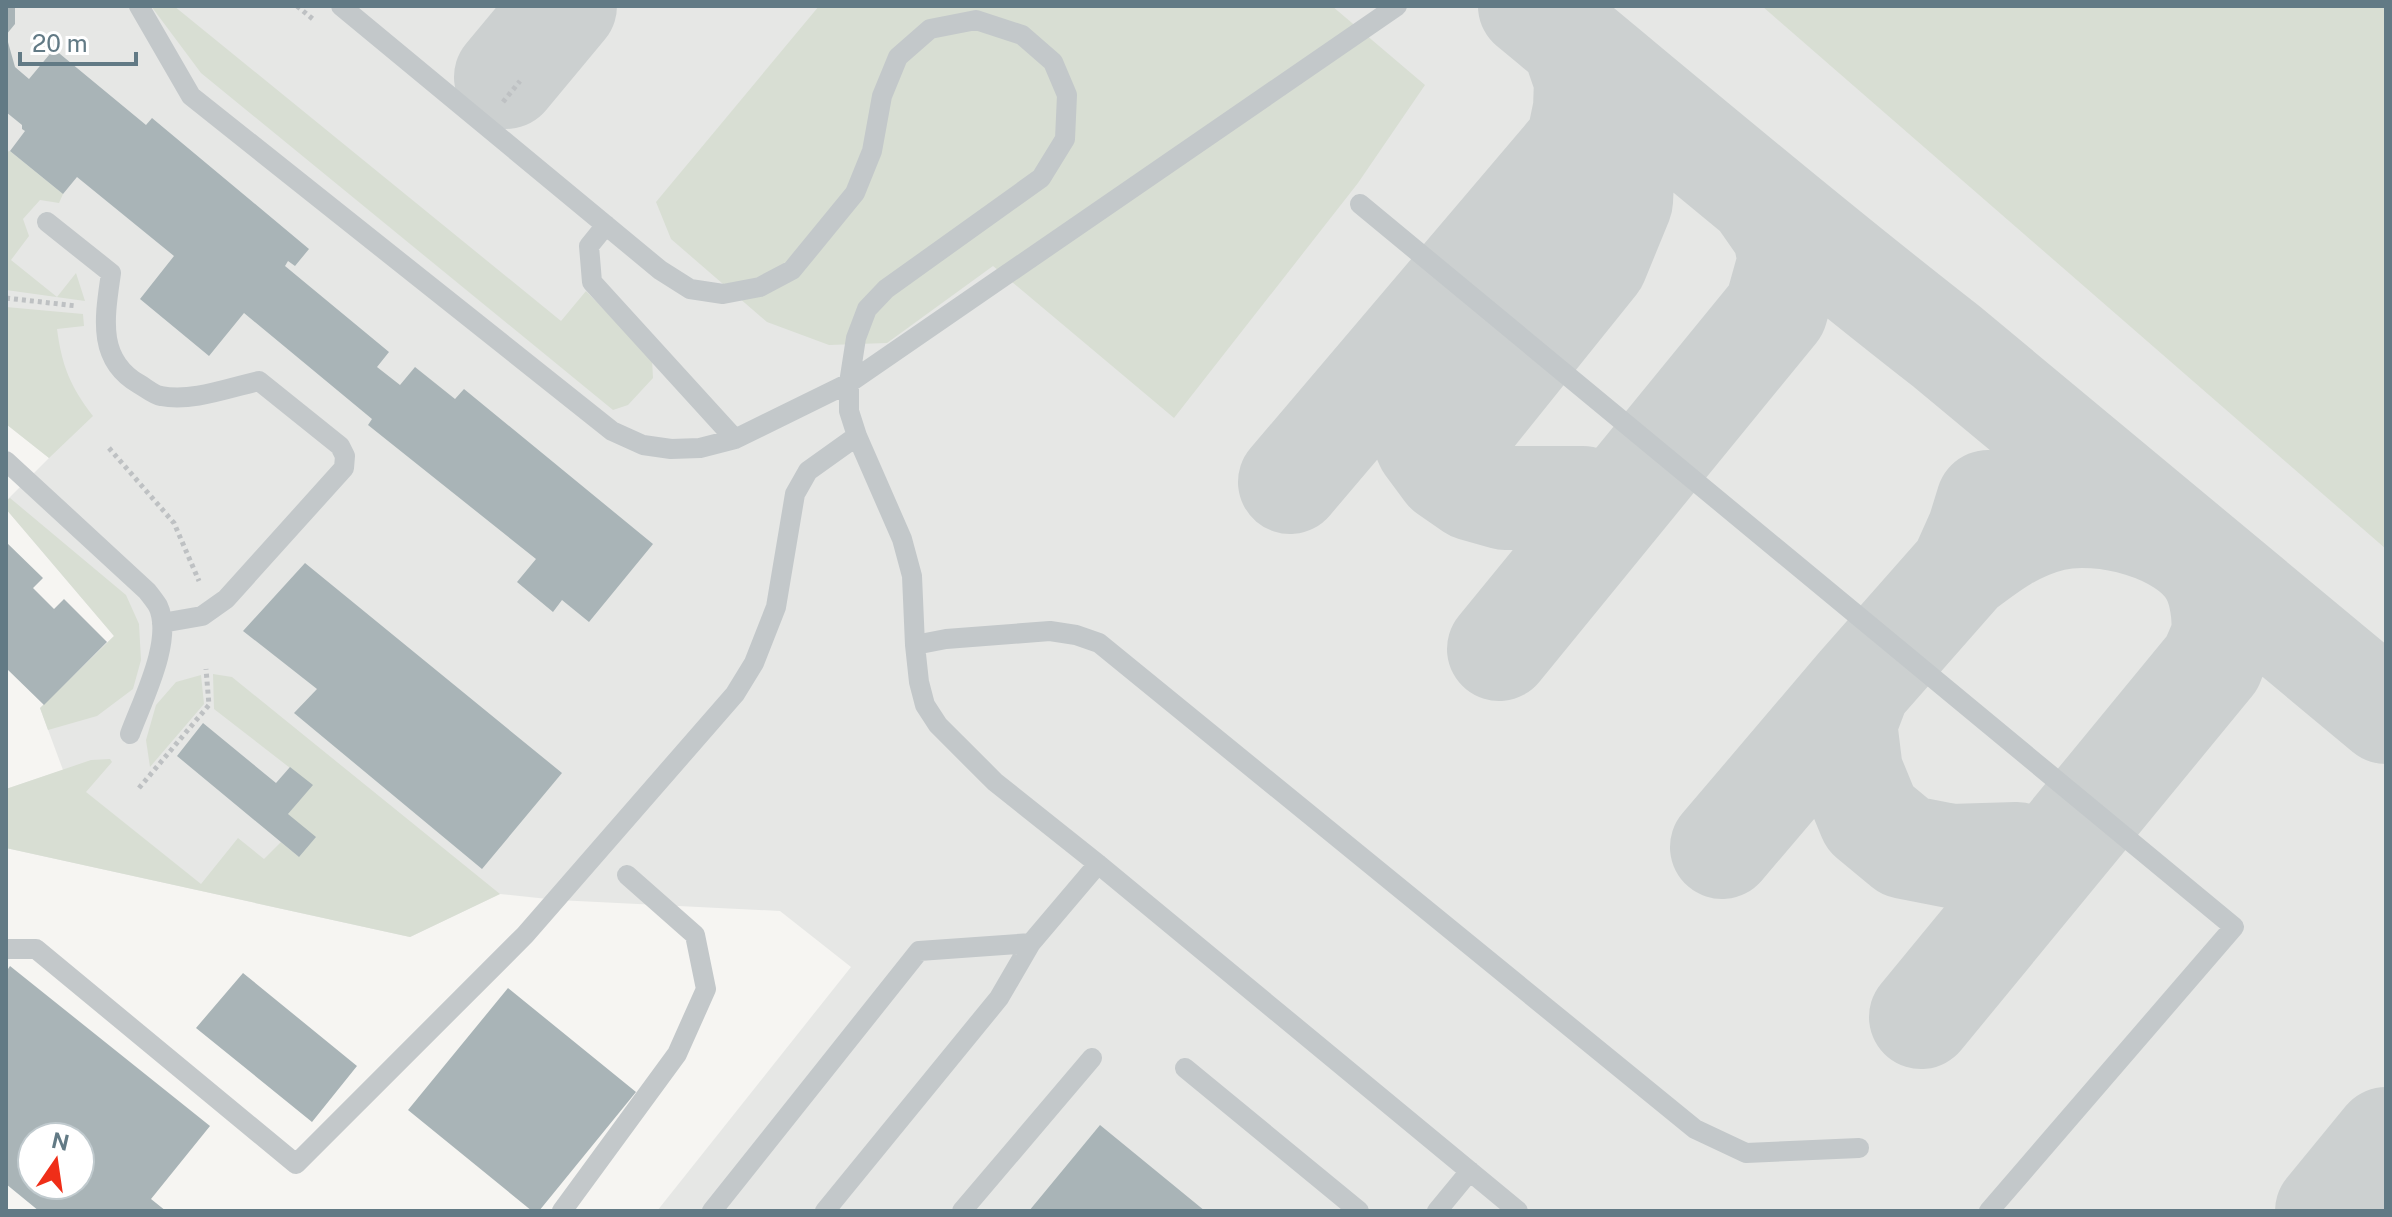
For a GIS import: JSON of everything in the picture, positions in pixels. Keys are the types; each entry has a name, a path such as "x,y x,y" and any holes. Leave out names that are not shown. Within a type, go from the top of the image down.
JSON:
{"lane":[{"path":"139,6 191,96 612,431 643,445 671,449 700,448 735,439 849,383 1397,6"},
{"path":"341,6 660,270 690,289 723,294 760,287 792,270 855,193 872,151 882,96 898,57 930,29 976,20 1022,35 1053,62 1067,95 1065,139 1041,178 886,289 867,309 856,338 849,383 849,411 902,539 912,576 915,645 925,705 938,725 995,782 1518,1211"},
{"path":"1360,204 2234,927 1989,1211"},
{"path":"47,222 111,273 106,309 107,346 125,376 159,396 190,397 259,381 340,446 345,456 344,468 226,599 202,616 162,623"},
{"path":"606,225 589,246 592,282 735,439"},
{"path":"6,949 36,949 296,1164 525,935 735,694 754,663 776,607 795,494 808,471 857,436"},
{"path":"6,461 147,591 159,608 162,623 160,646 154,672 130,734"},
{"path":"915,645 946,639 1050,631 1099,643 1695,1129 1746,1153 1859,1148"},
{"path":"825,1211 999,998 1031,943 1098,864"},
{"path":"562,1211 677,1054 706,989 695,935 627,875"},
{"path":"712,1211 919,951 1031,943"},
{"path":"962,1211 1092,1058"},
{"path":"1185,1068 1359,1211"},
{"path":"1437,1211 1470,1171"}],"path":[{"path":"6,298 106,309"},
{"path":"109,448 174,523 199,581"},
{"path":"139,788 209,705 206,669"}],"shaded area":[{"path":"6,6 2386,6 2386,1211 657,1211 851,967 780,911 557,900 500,894 410,937 6,848 6,789 63,770 40,708 114,636 6,509 6,501 49,458 6,424"},
{"path":"151,6 174,6 561,321 586,291 652,359 653,378 628,405 613,410 201,73"},
{"path":"819,6 1332,6 1425,85 1358,183 1174,418 993,266 887,343 829,345 767,322 671,239 656,202"},
{"path":"1762,6 2386,6 2386,549"},
{"path":"10,151 63,194 59,203 40,200 23,219 29,236 11,260 57,297 76,273 85,301 6,290 6,152"},
{"path":"6,307 83,314 84,326 57,329 68,375 93,416 49,458 6,424"},
{"path":"10,498 126,595 139,624 141,660 133,689 97,716 48,730 40,708 114,636 6,509 6,501"},
{"path":"213,674 232,677 500,894 410,937 6,848 6,789 91,760 110,759 112,762 86,792 201,884 238,838 264,859 281,842 299,857 288,814 312,785 214,709"},
{"path":"201,675 204,704 150,767 146,740 156,705 176,682"}],"building":[{"path":"6,6 15,7 15,24 6,35"},
{"path":"6,35 15,67 29,79 54,49 146,125 152,118 309,249 295,266 288,261 285,266 389,352 377,367 400,385 415,367 455,399 464,389 653,544 589,622 562,600 553,612 517,582 536,559 368,425 372,419 244,313 209,356 140,299 174,256 77,177 63,194 10,151 25,131 6,112"},
{"path":"6,542 43,578 33,588 54,609 64,599 107,642 44,705 6,668"},
{"path":"305,563 562,773 482,869 294,713 317,689 243,631"},
{"path":"203,723 276,783 290,767 313,785 288,814 316,837 299,857 177,756"},
{"path":"10,966 210,1126 151,1199 166,1211 39,1211 27,1201 96,1201 96,1121 16,1121 16,1192 6,1184 6,972"},
{"path":"243,973 357,1066 312,1122 196,1028"},
{"path":"508,988 636,1092 539,1211 532,1211 408,1110"},
{"path":"1100,1125 1205,1211 1029,1211"}],"taxiway":[{"path":"506,77 565,6"},
{"path":"1530,6 2386,712"},
{"path":"1290,482 1578,143 1585,109 1586,80 1573,42 1609,100 1623,161 1621,201 1596,262 1469,420"},
{"path":"1499,649 1776,310 1790,260 1784,232 1761,199"},
{"path":"1410,378 1413,411 1427,444 1447,471 1473,489 1505,498 1583,498"},
{"path":"1722,847 1962,569 1988,502"},
{"path":"1921,1017 2212,663 2223,634 2218,588 2200,558 2163,533 2118,519 2073,516 2040,523 2016,533 1962,569"},
{"path":"1859,686 1845,723 1851,772 1870,818 1905,847 1951,856 2017,854"},
{"path":"2327,1211 2386,1139"}]}
